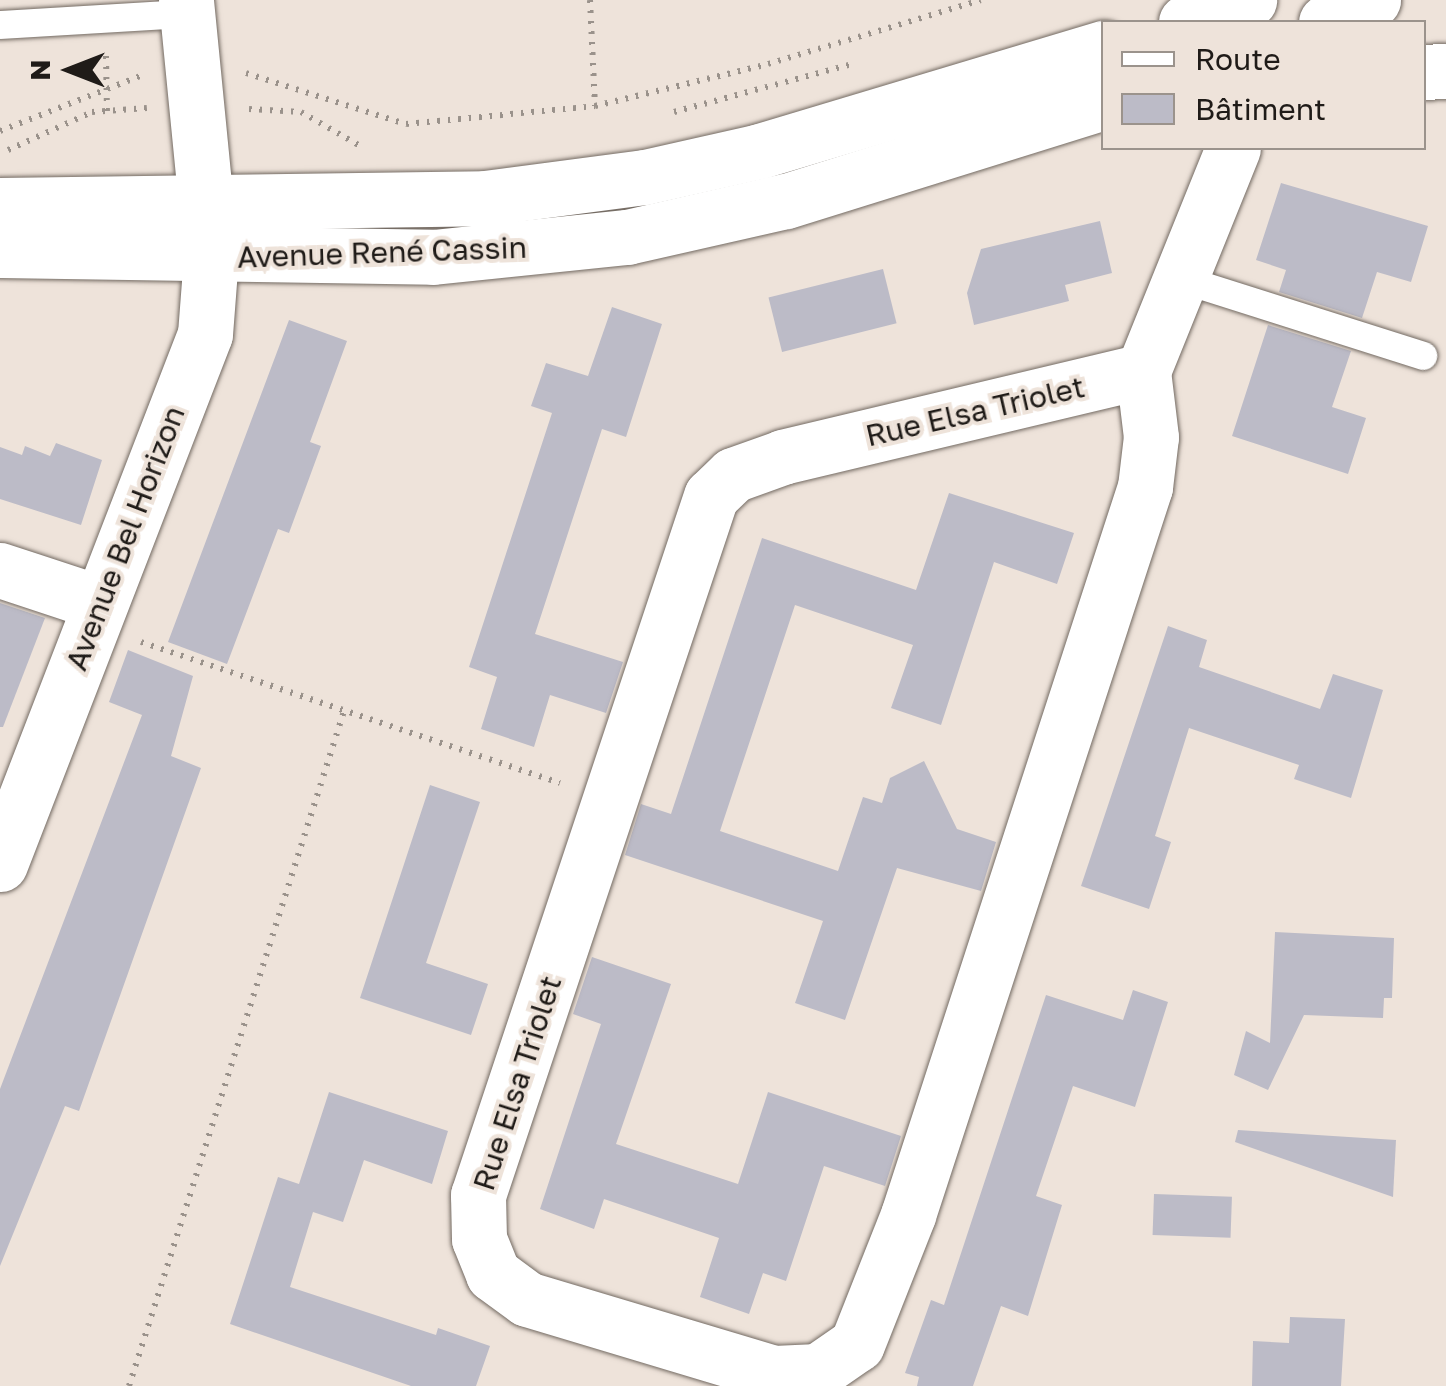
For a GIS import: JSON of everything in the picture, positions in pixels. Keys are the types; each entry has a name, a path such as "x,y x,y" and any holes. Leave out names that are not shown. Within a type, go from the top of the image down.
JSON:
{"street":[{"path":"1192,20 1249,0"},
{"path":"1330,20 1373,0"},
{"name":"Avenue Bel Horizon","path":"0,864 204,334 206,230 179,90 187,7"},
{"name":"Avenue René Cassin","path":"0,250 206,230 645,177 760,151 1101,49"},
{"name":"Avenue René Cassin","path":"0,205 433,257 627,237 786,201 1101,103"},
{"path":"1143,371 1184,280 1232,150"},
{"name":"Rue Elsa Triolet","path":"1143,371 1151,437 1139,505 876,1310 857,1344 818,1371 774,1373 527,1299 494,1274 479,1239 478,1196 711,496 733,475 783,457 1143,371"},
{"path":"0,570 96,614"}],"lane":[{"path":"0,25 187,7"},
{"path":"1184,280 1423,356"}],"path":[{"path":"590,0 595,106"},
{"path":"0,153 92,112 254,73 406,124 595,106 768,64 980,0"},
{"path":"666,114 858,62"},
{"path":"0,131 147,74 179,90"},
{"path":"242,108 302,112 379,156"},
{"path":"96,614 344,711 610,799"},
{"path":"129,1386 344,711"}],"building":[{"path":"1281,183 1428,226 1411,282 1377,272 1362,318 1279,292 1286,270 1256,260"},
{"path":"1100,221 1112,273 1065,285 1069,301 974,325 967,293 981,249"},
{"path":"883,269 897,323 782,352 769,298"},
{"path":"612,307 662,324 626,437 602,429 535,634 623,662 606,713 550,695 534,747 481,729 497,677 469,667 552,413 531,406 546,363 588,376"},
{"path":"289,320 347,341 310,442 321,446 289,533 278,529 227,664 168,642"},
{"path":"1268,325 1351,351 1332,407 1366,418 1348,474 1232,436"},
{"path":"56,443 102,460 81,525 0,499 0,447 22,455 25,446 50,456"},
{"path":"949,493 1074,533 1057,584 994,562 941,725 891,708 913,645 795,605 720,831 838,871 863,797 882,803 890,778 924,761 957,829 996,842 981,891 897,868 845,1020 795,1003 823,921 625,855 641,804 671,814 762,538 916,590"},
{"path":"0,603 45,618 3,727 0,727"},
{"path":"1168,626 1207,640 1199,667 1320,709 1333,674 1383,690 1351,798 1294,779 1299,765 1189,728 1155,836 1171,842 1149,909 1081,886"},
{"path":"128,650 193,676 171,756 201,768 79,1111 65,1106 0,1266 0,1089 142,715 109,702"},
{"path":"430,785 480,802 426,963 488,984 471,1035 360,998"},
{"path":"1275,932 1394,938 1392,998 1384,998 1383,1018 1304,1015 1268,1090 1234,1075 1246,1031 1270,1043"},
{"path":"592,957 671,984 616,1144 738,1184 768,1092 901,1136 885,1186 824,1166 786,1281 763,1273 749,1314 700,1297 719,1238 604,1199 594,1229 540,1209 601,1024 573,1014"},
{"path":"1133,990 1168,1002 1135,1107 1073,1086 1036,1196 1062,1205 1028,1316 1001,1306 973,1386 917,1386 919,1377 905,1373 931,1300 944,1305 1046,995 1123,1020"},
{"path":"329,1092 448,1131 432,1184 364,1160 343,1222 313,1212 290,1287 436,1335 438,1328 490,1346 476,1386 411,1386 230,1324 278,1177 299,1184"},
{"path":"1238,1130 1396,1140 1393,1197 1235,1142"},
{"path":"1154,1194 1232,1197 1231,1238 1153,1235"},
{"path":"1290,1317 1345,1319 1341,1386 1252,1386 1253,1341 1289,1343"}]}
